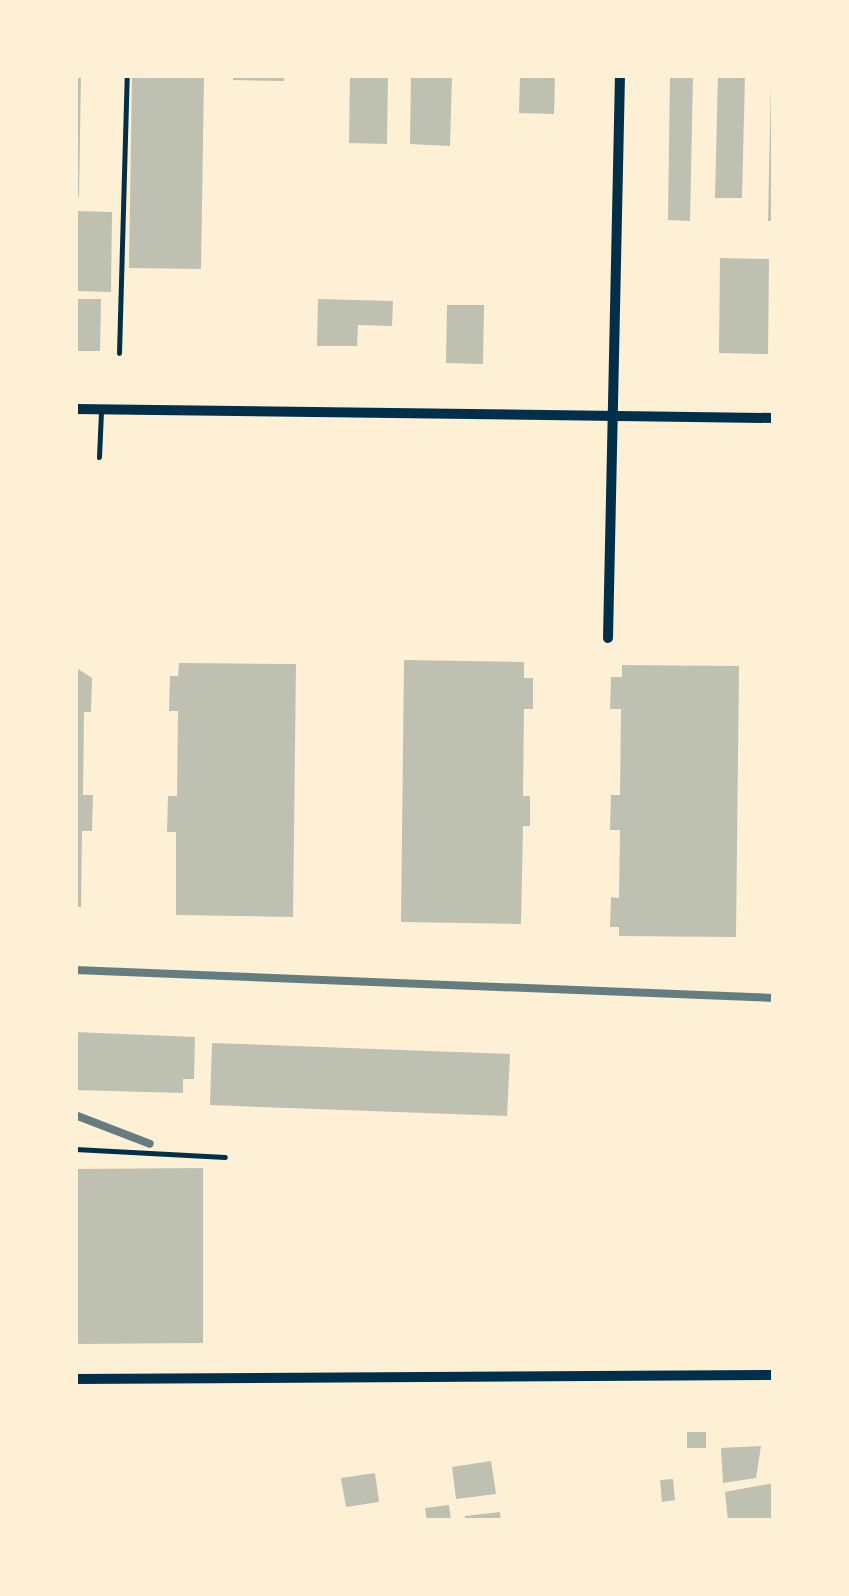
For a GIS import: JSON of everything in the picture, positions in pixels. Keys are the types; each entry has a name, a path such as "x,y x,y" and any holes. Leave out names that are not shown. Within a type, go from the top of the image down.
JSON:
{"street":[{"path":"608,638 616,416 620,75"},
{"path":"75,409 774,418"},
{"path":"75,1379 774,1375"}],"lane":[{"path":"119,353 126,75"},
{"path":"99,457 101,409"},
{"path":"75,1149 225,1156"}],"building":[{"path":"75,75 81,75 79,197 75,197"},
{"path":"132,75 204,75 201,269 129,268"},
{"path":"233,75 284,75 284,81 233,80"},
{"path":"350,75 388,75 387,144 349,143"},
{"path":"411,75 452,75 450,146 410,144"},
{"path":"520,75 555,75 554,114 519,113"},
{"path":"670,75 693,75 690,221 668,220"},
{"path":"718,75 745,75 742,198 715,198"},
{"path":"771,82 774,221 768,221"},
{"path":"75,211 112,212 111,292 75,291"},
{"path":"720,258 769,259 768,354 719,353"},
{"path":"75,299 101,299 100,351 75,351"},
{"path":"318,299 393,301 392,326 358,325 357,346 317,346"},
{"path":"447,305 484,305 483,364 446,363"},
{"path":"404,660 524,662 524,678 533,678 533,709 524,709 523,796 530,796 530,826 523,826 521,924 401,922"},
{"path":"179,663 296,664 293,917 176,915 176,832 167,832 168,796 177,796 178,711 169,711 170,676 178,676"},
{"path":"622,665 739,666 736,937 619,936 619,927 610,927 611,897 619,898 620,830 610,830 611,795 620,795 621,709 610,709 611,677 622,677"},
{"path":"75,667 92,678 91,712 84,712 83,795 93,795 92,831 82,831 81,907 75,907"},
{"path":"75,1032 195,1037 194,1079 183,1079 183,1093 75,1090"},
{"path":"212,1043 510,1054 507,1116 210,1105"},
{"path":"203,1168 203,1343 75,1344 75,1169"},
{"path":"687,1432 706,1432 706,1448 687,1448"},
{"path":"761,1446 756,1478 723,1483 721,1448"},
{"path":"491,1461 496,1494 456,1499 452,1467"},
{"path":"375,1473 379,1502 346,1507 341,1478"},
{"path":"673,1479 675,1500 662,1502 660,1480"},
{"path":"774,1483 774,1521 728,1521 725,1492"},
{"path":"449,1505 451,1521 427,1521 425,1508"},
{"path":"500,1512 501,1521 465,1521 465,1516"}],"railway":[{"path":"75,970 774,998"},
{"path":"75,1115 150,1144"}]}
